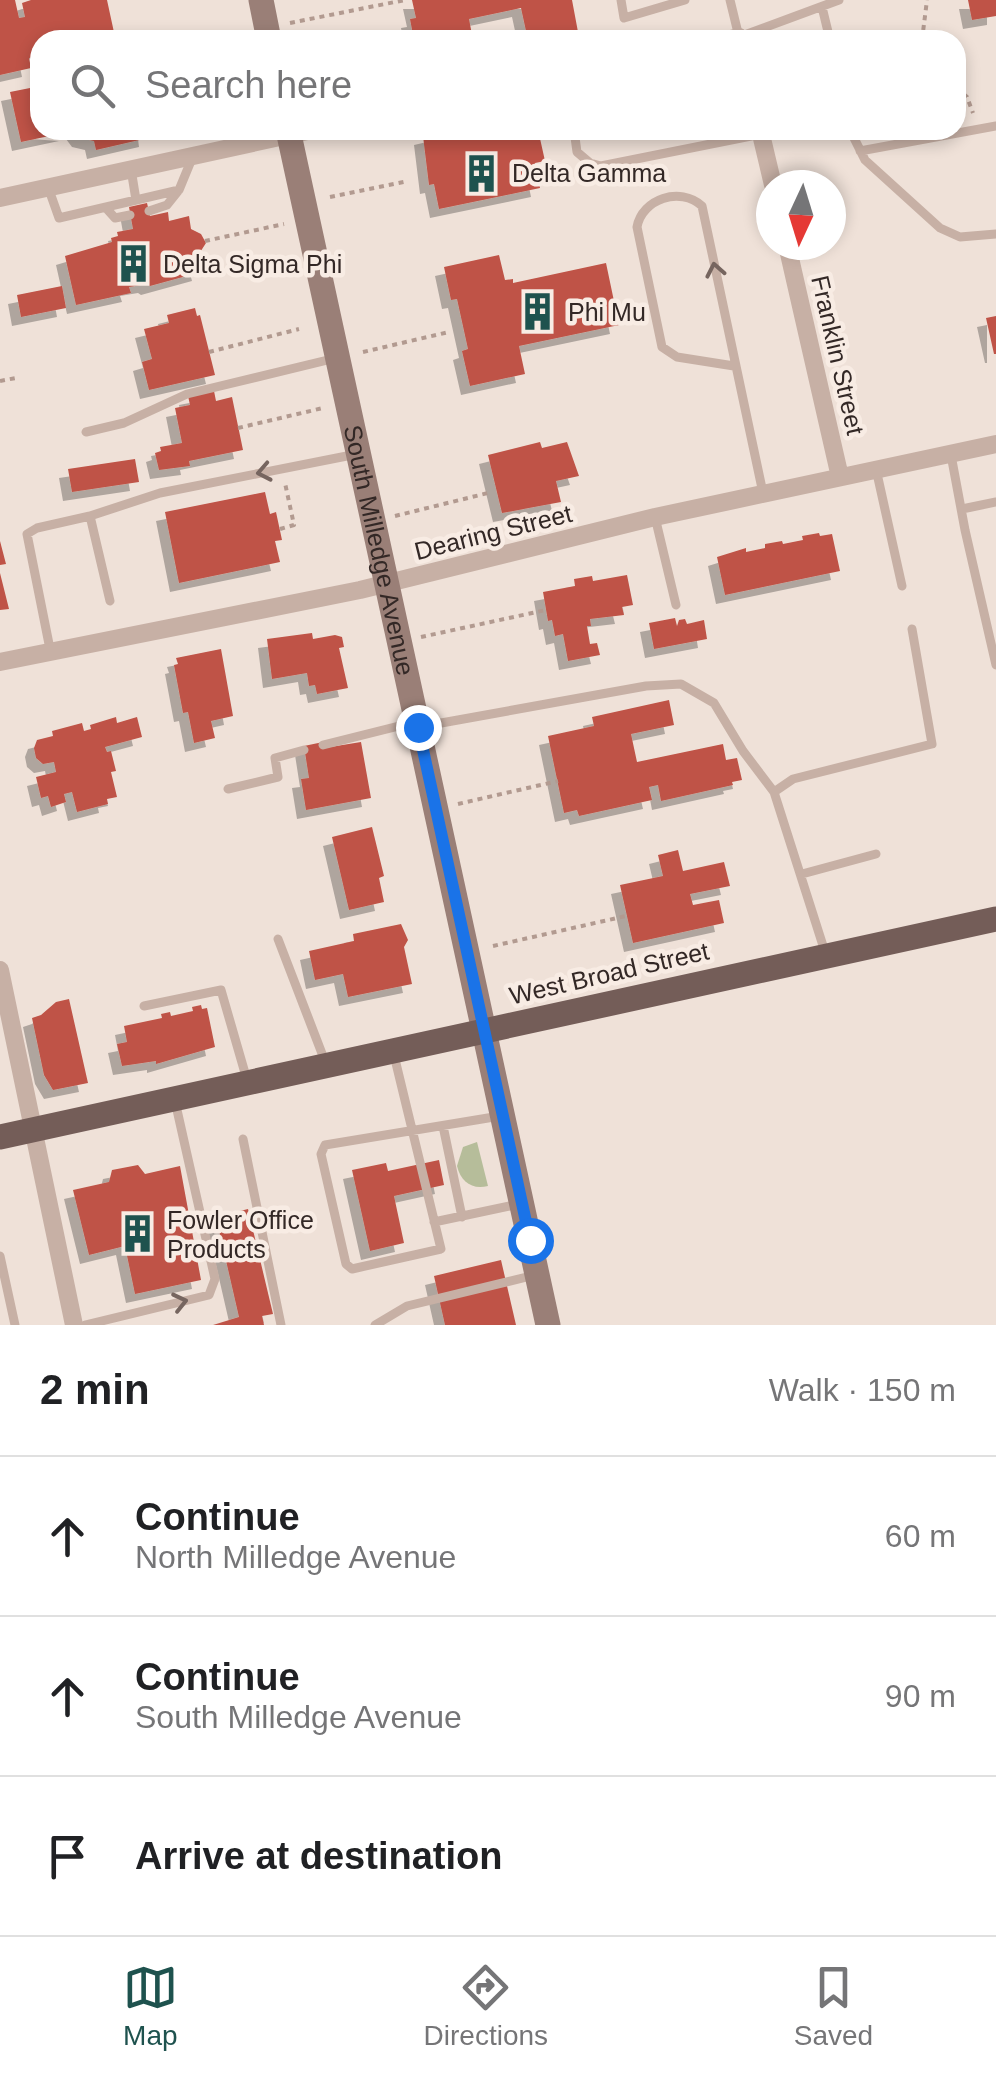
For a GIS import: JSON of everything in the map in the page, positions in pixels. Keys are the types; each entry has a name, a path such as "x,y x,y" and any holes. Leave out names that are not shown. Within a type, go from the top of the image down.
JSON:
{"main road":[{"path":"261,0 267,30"},
{"name":"South Milledge Avenue","path":"299,140 351,354 360,454 386,584 548,1325"},
{"name":"West Broad Street","path":"0,1137 996,919"}],"street":[{"path":"0,198 262,140"},
{"path":"763,140 770,170"},
{"name":"Franklin Street","path":"790,260 840,477"},
{"name":"Dearing Street","path":"0,662 386,584 655,516 996,444"},
{"path":"0,970 74,1325"}],"lane":[{"path":"621,0 624,18 685,0"},
{"path":"730,0 734,30"},
{"path":"759,30 839,0"},
{"path":"822,7 828,30"},
{"path":"966,132 996,126"},
{"path":"575,140 577,152 590,164 601,166 723,140"},
{"path":"855,140 860,152 940,228 960,237 996,234"},
{"path":"860,152 923,140"},
{"path":"149,210 167,206 179,190 193,156"},
{"path":"131,169 136,200"},
{"path":"48,187 59,218 179,190"},
{"path":"734,366 677,358 662,347 637,227 641,213 662,198 684,197 702,206 764,493"},
{"path":"106,208 116,218 130,215"},
{"path":"86,432 124,423 188,394 351,354"},
{"path":"50,650 27,534 160,492 360,454"},
{"path":"951,454 964,530 996,665"},
{"path":"876,469 902,586"},
{"path":"962,509 996,502"},
{"path":"90,516 110,601"},
{"path":"655,516 676,605"},
{"path":"774,792 792,779 932,744 912,630"},
{"path":"323,745 418,724 646,686 681,684 714,703 774,792 826,955"},
{"path":"228,789 278,777 276,758 304,750"},
{"path":"802,874 876,854"},
{"path":"278,940 327,1066"},
{"path":"144,1006 221,990 248,1083"},
{"path":"393,1052 410,1132 440,1249 352,1269 346,1264 320,1154 323,1147 410,1132 501,1116"},
{"path":"85,1325 208,1296 215,1279 174,1099"},
{"path":"443,1126 462,1216"},
{"path":"243,1139 282,1325"},
{"path":"434,1222 522,1204"},
{"path":"0,1256 15,1325"},
{"path":"375,1325 406,1306 537,1274"}],"path":[{"path":"290,23 405,0"},
{"path":"923,30 927,0"},
{"path":"966,95 972,114"},
{"path":"330,198 408,181"},
{"path":"205,241 284,224"},
{"path":"209,352 299,329"},
{"path":"351,354 449,332"},
{"path":"0,381 16,378"},
{"path":"238,428 323,408"},
{"path":"280,529 294,525 282,469"},
{"path":"395,516 492,492"},
{"path":"421,637 546,610"},
{"path":"458,804 558,781"},
{"path":"488,948 626,916"}],"green space":[{"path":"477,1142 488,1186 468,1184 457,1166 463,1147"}],"building":[{"path":"0,0 15,0 19,18 25,17 22,3 31,0 107,0 113,30 30,30 30,68 0,75"},
{"path":"412,0 572,0 578,30 526,30 521,8 469,19 471,30 412,30 410,19 416,18"},
{"path":"968,0 996,0 996,16 972,20"},
{"path":"30,88 30,140 21,142 10,92"},
{"path":"90,140 139,140 96,150 94,141"},
{"name":"Delta Gamma","path":"423,140 540,140 545,161 535,163 540,188 439,209 434,184 429,185"},
{"name":"Delta Sigma Phi","path":"147,203 150,216 168,212 169,221 189,216 191,229 201,234 206,243 197,257 201,272 150,286 129,287 131,293 76,305 65,256 112,242 117,232 133,229 129,207"},
{"name":"Phi Mu","path":"499,255 505,280 513,279 513,283 606,263 619,325 519,346 525,374 470,386 462,351 468,349 457,299 451,300 444,267"},
{"path":"62,286 66,308 21,317 17,295"},
{"path":"195,308 215,375 149,390 142,362 152,359 144,329 169,323 167,315"},
{"path":"996,316 996,354 994,354 986,318"},
{"path":"214,391 216,401 232,397 243,450 189,461 190,466 159,470 155,453 161,451 160,447 182,443 175,408 190,405 188,396"},
{"path":"540,442 542,448 567,442 579,476 556,481 561,502 502,513 488,455"},
{"path":"135,459 139,482 72,492 68,469"},
{"path":"265,492 270,514 276,512 282,540 275,541 280,562 179,583 165,512"},
{"path":"832,534 840,571 725,595 717,557 746,548 746,552 765,548 765,544 803,540 802,536"},
{"path":"0,541 6,564 0,565"},
{"path":"0,573 9,609 0,610"},
{"path":"627,575 633,605 622,607 624,615 590,619 591,626 587,626 590,644 597,643 600,655 568,661 563,634 555,636 552,620 548,621 543,592 575,586 574,579 592,576 593,581"},
{"path":"675,618 677,626 679,620 685,619 687,624 704,620 707,639 654,649 649,623"},
{"path":"312,633 313,639 342,637 344,647 339,648 348,688 317,694 315,685 309,686 307,673 272,679 267,639"},
{"path":"221,649 233,716 211,721 215,738 194,743 188,712 183,713 176,658"},
{"path":"669,700 674,725 631,734 637,762 723,744 726,760 737,758 742,780 661,801 658,785 649,787 652,800 579,816 577,810 564,813 548,736 594,726 592,717"},
{"path":"116,717 117,723 137,717 142,737 105,747 107,752 111,751 116,771 111,772 117,797 107,799 108,804 77,812 72,792 64,794 66,802 51,807 48,796 41,798 36,777 56,772 54,762 43,764 36,758 37,740 53,736 52,731 82,723 84,731 91,729 90,725"},
{"path":"323,742 324,748 361,742 371,798 306,810 301,779 309,778 304,746"},
{"path":"372,827 384,876 379,878 384,902 349,910 332,837"},
{"path":"678,850 683,871 724,862 730,886 690,894 693,905 719,900 724,923 633,943 620,885 663,876 658,855"},
{"path":"401,924 408,940 404,947 412,984 348,997 343,974 315,980 309,951 354,941 353,934"},
{"path":"69,999 88,1083 53,1090 44,1075 32,1018 56,1002"},
{"path":"201,1005 202,1009 207,1008 215,1047 156,1064 122,1066 117,1044 127,1042 124,1026 162,1018 161,1014 170,1012 171,1016 193,1011 192,1007"},
{"path":"439,1160 444,1185 394,1196 404,1243 370,1251 352,1170 386,1163 388,1171"},
{"name":"Fowler Office Products","path":"138,1165 145,1174 180,1166 201,1280 135,1294 125,1246 89,1255 73,1190 109,1182 112,1170"},
{"path":"248,1209 273,1314 262,1316 264,1325 213,1325 239,1317 216,1217"},
{"path":"501,1260 516,1325 445,1325 434,1276"}],"place":[{"name":"Delta Gamma","path":"482,173"},
{"name":"Delta Sigma Phi","path":"133,264"},
{"name":"Phi Mu","path":"538,312"},
{"name":"Fowler Office Products","path":"137,1234"}],"route":[{"path":"418,727 530,1240"}]}
